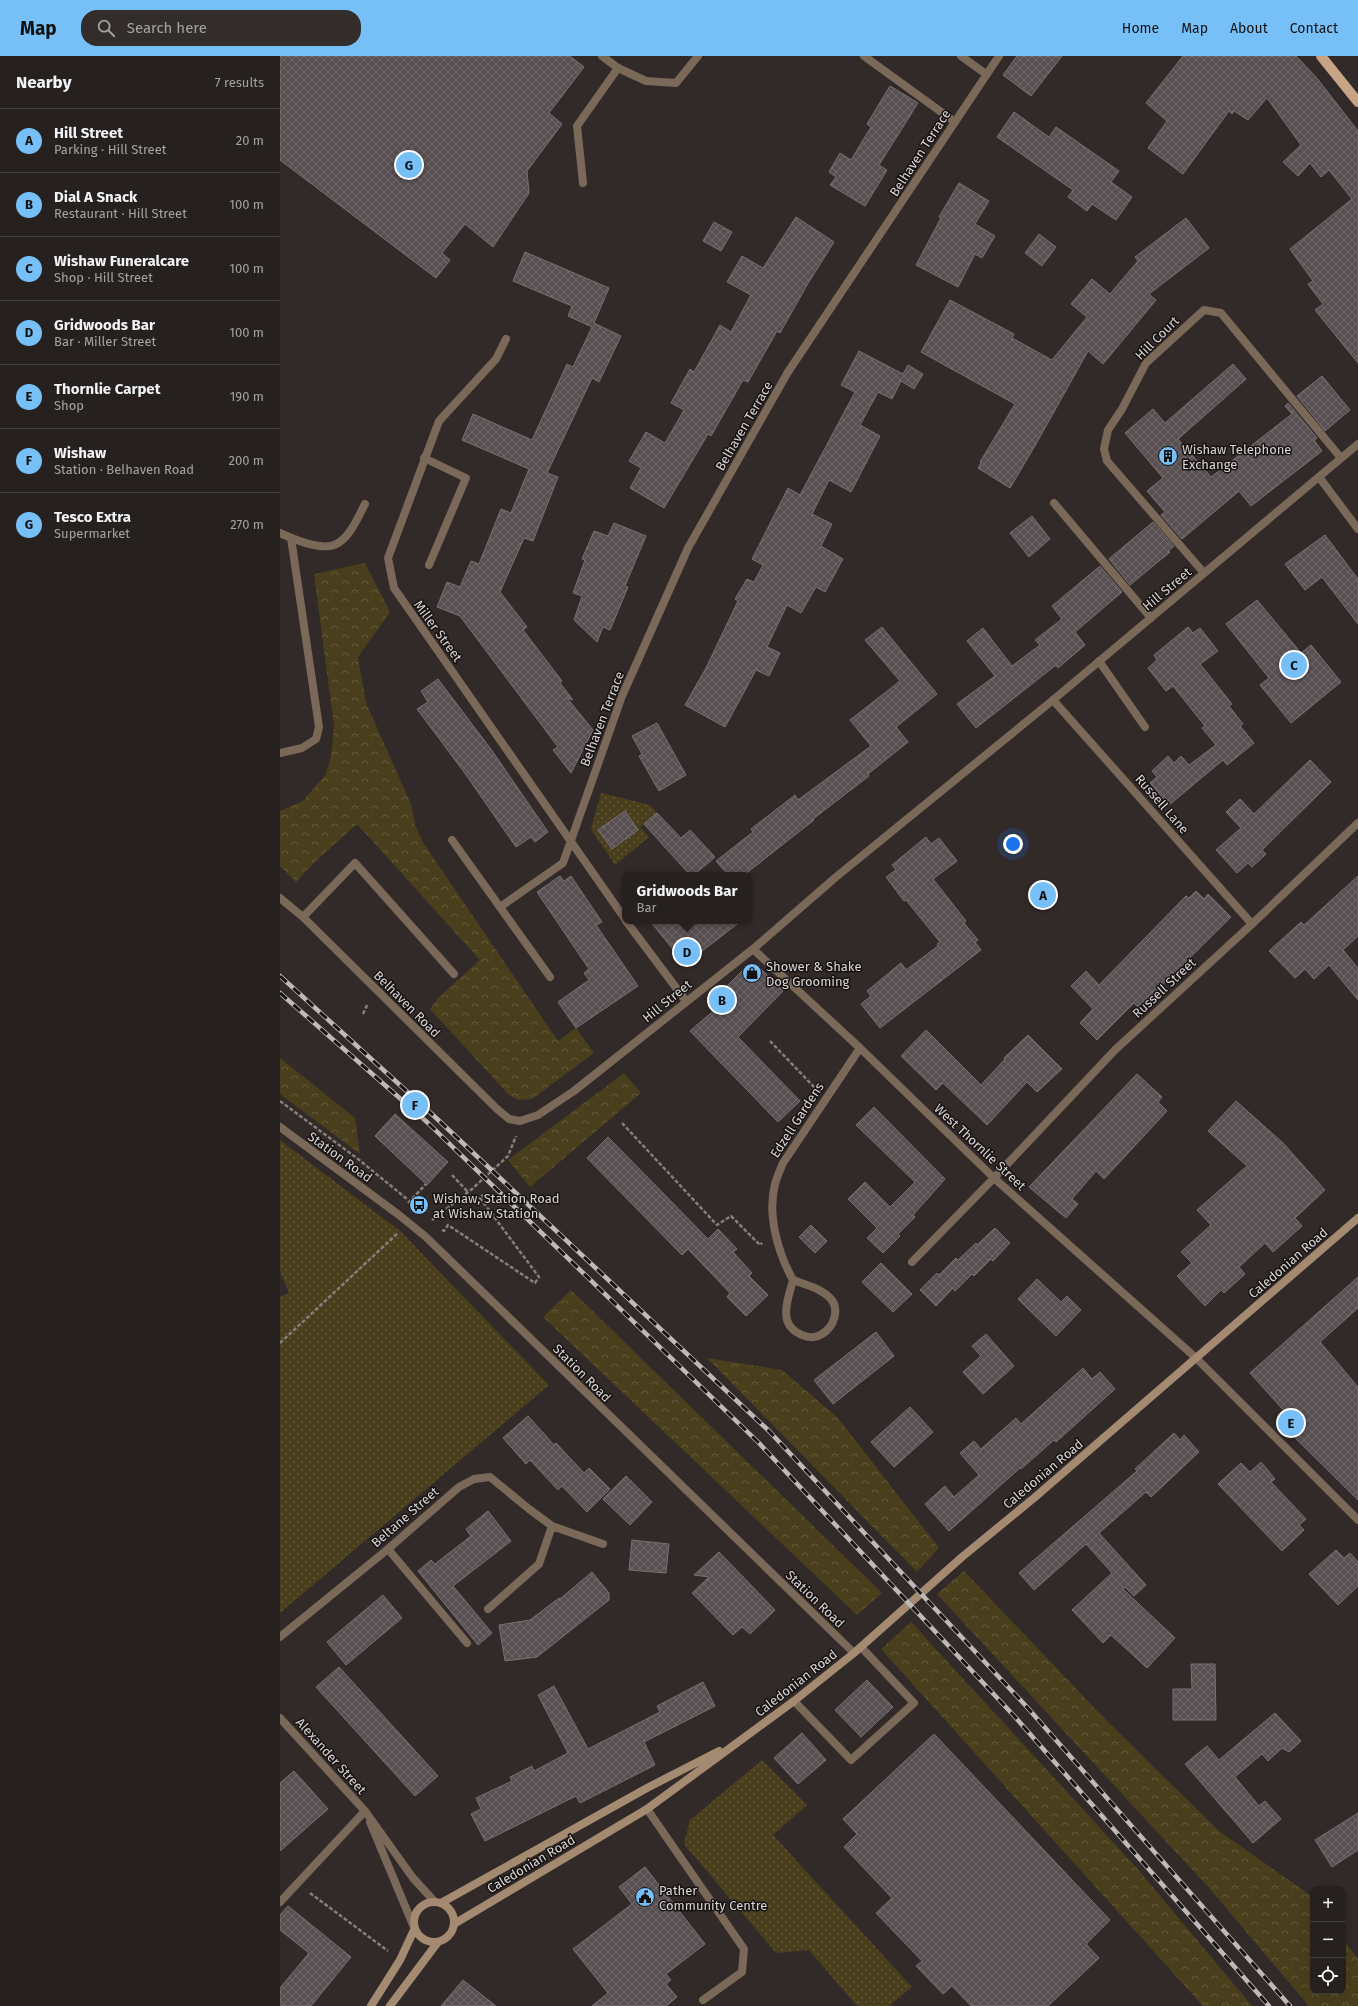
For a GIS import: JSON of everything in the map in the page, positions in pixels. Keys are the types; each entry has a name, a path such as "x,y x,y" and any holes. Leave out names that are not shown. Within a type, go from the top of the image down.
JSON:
{"main road":[{"path":"1321,56 1358,102"},
{"name":"Caledonian Road","path":"390,2006 438,1942 448,1936 454,1924 647,1809 675,1790 794,1701 854,1653 962,1557 1034,1498 1358,1218"},
{"name":"Caledonian Road","path":"374,2005 400,1960 414,1927 414,1918 419,1908 425,1904 438,1903 647,1788 738,1742"},
{"path":"438,1903 446,1906 451,1912 454,1924"},
{"path":"414,1927 421,1938 430,1942 438,1942"}],"street":[{"path":"602,56 618,68 646,81 676,83 698,56"},
{"path":"864,56 955,122"},
{"path":"961,56 986,74"},
{"name":"Belhaven Terrace","path":"500,907 563,863 622,696 688,548 788,372 999,56"},
{"path":"583,183 577,126 618,68"},
{"name":"Hill Court","path":"1204,573 1122,476 1107,461 1104,449 1108,430 1122,409 1146,363 1204,310 1221,313 1342,458"},
{"name":"Miller Street","path":"506,339 496,359 439,420 388,558 394,588 622,914"},
{"name":"Hill Street","path":"520,1121 538,1115 574,1091 753,949 842,872 1054,700 1358,444"},
{"path":"424,458 466,478 429,565"},
{"path":"1319,477 1358,529"},
{"path":"1054,503 1151,618"},
{"path":"280,533 291,538 318,545 334,545 345,537 354,525 365,504"},
{"path":"280,753 302,748 316,739 319,728 291,538"},
{"path":"1099,662 1145,727"},
{"name":"Russell Lane","path":"1054,700 1252,924"},
{"name":"Russell Street","path":"912,1262 1115,1050 1252,924 1358,823"},
{"path":"452,840 550,977"},
{"path":"303,918 355,863 454,974"},
{"name":"Belhaven Road","path":"280,898 303,918 497,1109 509,1119 520,1121"},
{"name":"Miller Street","path":"629,924 686,1001"},
{"name":"West Thornlie Street","path":"753,949 860,1048 994,1178 1196,1358 1358,1520"},
{"name":"Edzell Gardens","path":"793,1280 788,1271 776,1236 772,1210 775,1184 783,1163 825,1098 860,1048"},
{"name":"Station Road","path":"280,1127 410,1223 854,1653"},
{"path":"793,1280 821,1290 831,1298 834,1305 835,1315 833,1323 822,1334 814,1337 803,1336 793,1330 787,1320 787,1308 793,1280"},
{"name":"Beltane Street","path":"280,1637 388,1549 459,1486 474,1479 490,1477 529,1510 552,1526 604,1544"},
{"path":"488,1609 539,1564 552,1526"},
{"path":"388,1549 467,1643"},
{"path":"794,1701 851,1760 914,1703 861,1647"},
{"name":"Alexander Street","path":"280,1718 365,1811 413,1878 438,1903"},
{"path":"647,1809 744,1949 742,1972 702,2000"},
{"path":"280,1902 296,1883 365,1811"},
{"name":"Alexander Street","path":"365,1811 414,1927"}],"path":[{"path":"770,1041 825,1098"},
{"path":"280,1101 358,1159 415,1206"},
{"path":"432,1220 468,1192 508,1156 512,1150 520,1121"},
{"path":"622,1123 717,1225 731,1216 760,1245 776,1236"},
{"path":"452,1175 468,1192"},
{"path":"414,1196 426,1184"},
{"path":"426,1216 444,1231 448,1225 535,1283 539,1277 480,1198 483,1195"},
{"path":"280,1343 410,1223"},
{"path":"296,1883 400,1960"}],"green space":[{"path":"365,563 390,612 358,657 366,703 411,804 415,825 424,844 558,1041 576,1028 594,1053 532,1099 518,1100 508,1094 430,1009 439,997 480,960 357,824 316,861 296,882 280,866 280,811 303,801 326,774 331,756 334,726 314,574"},
{"path":"601,793 650,805 657,813 640,827 649,837 615,865 591,829"},
{"path":"280,1058 355,1118 360,1154 280,1094"},
{"path":"624,1073 641,1093 530,1187 508,1160"},
{"path":"280,1140 400,1231 549,1385 280,1613 280,1297 289,1293 280,1271"},
{"path":"571,1290 882,1593 857,1615 543,1317"},
{"path":"707,1358 782,1370 838,1418 939,1548 917,1572"},
{"path":"964,1571 1104,1718 1219,1831 1310,1895 1310,1994 1346,1994 1346,1943 1358,1959 1358,2006 1309,2006 1210,1889 937,1594"},
{"path":"911,1622 1136,1867 1252,2006 1203,2006 881,1649"},
{"path":"762,1760 807,1805 773,1835 912,1987 891,2004 892,2006 857,2006 809,1950 776,1953 684,1844 690,1820"}],"building":[{"path":"280,56 570,56 584,67 549,113 562,124 527,171 529,193 493,247 465,224 442,253 450,260 436,278 280,160"},
{"path":"1017,56 1062,56 1031,96 1003,75"},
{"path":"1183,56 1296,56 1316,77 1358,131 1358,363 1315,310 1323,304 1308,284 1313,281 1290,249 1352,199 1329,170 1321,177 1310,163 1298,176 1283,162 1301,145 1267,98 1248,120 1234,111 1232,114 1229,111 1183,174 1148,148 1167,121 1146,103"},
{"path":"890,86 918,103 879,165 887,170 865,206 830,185 836,177 829,172 840,153 851,160 871,127 867,124"},
{"path":"1014,112 1049,137 1056,127 1119,171 1111,182 1132,197 1116,220 1092,204 1087,211 1068,197 1073,190 997,137"},
{"path":"959,183 989,201 975,224 995,236 982,258 975,254 958,287 916,265 941,218 939,217"},
{"path":"796,217 834,242 807,285 780,333 777,331 748,382 743,380 711,436 708,434 664,508 630,488 641,468 629,461 646,432 665,443 684,410 671,403 690,369 694,372 720,325 731,332 751,295 727,282 742,256 763,268"},
{"path":"1186,218 1209,248 1149,294 1156,300 1103,364 1088,351 1010,488 978,468 981,463 980,462 1015,404 921,352 950,300 1014,334 1012,338 1052,360 1087,317 1071,304 1092,279 1110,294 1138,261 1135,257"},
{"path":"714,222 732,232 721,251 703,241"},
{"path":"1039,234 1056,247 1042,266 1025,253"},
{"path":"525,252 609,288 594,323 621,336 599,382 592,378 547,473 558,477 533,541 524,538 500,592 527,627 523,630 562,681 560,683 573,700 567,698 593,730 571,773 553,750 558,747 460,616 437,607 447,582 460,587 471,561 479,564 501,509 511,513 529,469 462,440 473,414 532,440 567,364 573,367 592,327 568,316 572,306 513,281"},
{"path":"859,351 903,374 908,365 923,374 914,389 901,381 892,399 878,392 860,425 880,436 851,492 829,480 812,514 832,524 821,546 843,559 825,592 816,587 801,613 787,605 767,647 780,653 769,676 756,670 725,727 685,705 706,668 738,601 735,599 747,579 754,582 763,565 752,559 788,488 800,495 855,392 841,385"},
{"path":"1233,364 1246,379 1178,439 1211,477 1292,414 1285,406 1288,403 1317,438 1314,440 1322,451 1251,506 1239,491 1182,539 1161,515 1165,512 1147,491 1163,478 1125,433 1153,409 1165,423"},
{"path":"1322,376 1350,410 1325,431 1297,396"},
{"path":"1032,516 1050,539 1029,557 1010,533"},
{"path":"1153,522 1174,546 1168,551 1170,552 1130,585 1109,559"},
{"path":"614,523 646,536 625,586 628,587 610,630 603,627 597,642 574,620 582,596 573,593 585,560 582,559 594,531 608,536"},
{"path":"1325,535 1358,579 1358,624 1322,577 1305,590 1285,564"},
{"path":"1100,566 1122,592 1075,632 1085,645 1058,668 1056,665 976,728 957,704 995,676 967,641 983,628 1012,666 1040,645 1035,640 1062,619 1052,606"},
{"path":"1257,600 1301,653 1311,645 1341,682 1291,723 1260,685 1269,678 1226,624"},
{"path":"882,627 937,694 896,727 908,742 868,774 869,776 748,872 725,872 716,861 753,832 751,829 795,795 798,800 871,746 850,720 900,681 865,640"},
{"path":"1188,627 1193,633 1200,628 1218,651 1200,664 1232,704 1229,706 1243,724 1240,726 1254,743 1227,765 1223,760 1169,805 1150,783 1157,777 1152,771 1168,756 1174,763 1181,756 1189,765 1216,745 1202,728 1205,726 1173,686 1166,691 1148,668 1157,660 1154,655"},
{"path":"438,679 493,752 548,832 535,842 531,837 516,847 464,772 417,709 428,702 421,691"},
{"path":"657,723 686,775 659,791 639,756 642,754 632,736"},
{"path":"1310,760 1331,782 1262,850 1266,854 1252,867 1248,863 1237,873 1216,850 1241,828 1226,812 1240,799 1254,814"},
{"path":"625,811 638,830 612,849 598,830"},
{"path":"657,813 681,838 690,830 715,857 698,872 687,872 644,824"},
{"path":"926,837 931,844 939,838 957,861 933,879 966,921 964,923 978,940 975,942 981,950 880,1028 861,1004 871,996 867,991 901,963 906,970 938,946 937,944 940,942 906,900 904,901 886,877 896,870 892,865"},
{"path":"560,876 564,881 571,876 602,922 596,925 638,986 576,1028 558,1002 589,980 584,973 589,969 537,892"},
{"path":"1358,876 1358,936 1343,950 1358,968 1358,1000 1329,965 1314,979 1305,969 1295,978 1269,951 1301,922 1304,925"},
{"path":"1196,891 1204,899 1208,894 1231,917 1139,1008 1134,1003 1097,1040 1080,1023 1093,1009 1071,986 1086,971 1099,985 1186,896 1189,898"},
{"path":"652,924 737,924 692,959 679,957"},
{"path":"746,967 759,967 783,991 738,1037 800,1101 778,1122 690,1031 719,1006 713,1000"},
{"path":"926,1030 981,1085 1005,1059 1004,1058 1028,1035 1062,1069 1037,1092 1027,1082 987,1125 943,1083 936,1090 901,1056"},
{"path":"1137,1074 1162,1097 1158,1102 1167,1111 1104,1179 1096,1171 1072,1199 1078,1204 1066,1218 1029,1187"},
{"path":"1236,1101 1283,1143 1325,1190 1295,1218 1302,1226 1273,1252 1265,1243 1239,1267 1245,1274 1224,1293 1221,1290 1205,1306 1177,1276 1192,1263 1181,1252 1211,1225 1197,1210 1247,1166 1208,1131"},
{"path":"874,1107 945,1179 913,1215 915,1217 898,1234 900,1236 883,1253 867,1238 877,1228 848,1199 865,1182 890,1207 915,1182 856,1125"},
{"path":"395,1114 448,1162 427,1185 375,1136"},
{"path":"608,1137 708,1239 718,1229 737,1249 733,1252 752,1273 749,1276 768,1295 746,1316 727,1297 730,1293 688,1249 682,1255 587,1158"},
{"path":"811,1225 827,1241 815,1253 799,1237"},
{"path":"995,1228 1010,1243 993,1261 991,1259 974,1276 972,1274 955,1291 953,1288 936,1306 920,1290 937,1273 939,1275 956,1258 958,1260"},
{"path":"881,1263 912,1294 893,1312 862,1282"},
{"path":"1358,1277 1358,1308 1320,1342 1358,1387 1358,1500 1277,1420 1285,1412 1250,1373"},
{"path":"1037,1279 1061,1302 1067,1296 1081,1310 1056,1336 1018,1299"},
{"path":"876,1332 894,1356 833,1404 814,1380"},
{"path":"986,1334 1014,1366 983,1394 963,1372 981,1356 972,1346"},
{"path":"1083,1368 1092,1379 1100,1372 1115,1389 1056,1442 1054,1440 1021,1469 1020,1468 949,1531 925,1504 945,1486 954,1497 979,1475 960,1453 974,1441 981,1449 1016,1418 1021,1424"},
{"path":"910,1407 933,1432 894,1467 871,1442"},
{"path":"528,1416 554,1445 556,1443 584,1473 589,1468 610,1489 587,1512 562,1486 558,1490 530,1460 526,1464 503,1438"},
{"path":"1174,1433 1180,1440 1184,1435 1199,1452 1151,1497 1146,1492 1099,1533 1146,1585 1134,1596 1125,1587 1123,1589 1175,1638 1147,1668 1111,1635 1103,1643 1072,1610 1112,1573 1086,1544 1034,1590 1019,1573 1137,1471 1135,1469"},
{"path":"1261,1462 1275,1479 1271,1482 1306,1519 1299,1525 1304,1530 1282,1551 1218,1484 1241,1463 1250,1472"},
{"path":"626,1476 652,1502 630,1525 603,1499"},
{"path":"488,1511 511,1541 453,1586 492,1633 478,1645 418,1571 431,1560 435,1564 471,1536 466,1529"},
{"path":"632,1540 669,1544 666,1573 629,1570"},
{"path":"1336,1550 1344,1558 1350,1553 1358,1562 1358,1586 1338,1605 1309,1574"},
{"path":"719,1552 775,1610 750,1634 742,1627 733,1635 692,1593 709,1577 694,1575"},
{"path":"592,1572 609,1593 609,1600 537,1657 505,1661 499,1625 530,1620 559,1598 560,1599"},
{"path":"383,1595 402,1618 346,1665 327,1642"},
{"path":"1191,1664 1215,1664 1216,1720 1173,1720 1173,1689 1192,1689"},
{"path":"339,1667 438,1776 415,1796 316,1687"},
{"path":"867,1680 893,1707 861,1737 835,1710"},
{"path":"703,1682 715,1706 644,1742 655,1765 580,1803 576,1796 485,1841 471,1814 481,1809 476,1798 512,1781 510,1777 532,1766 534,1771 568,1753 538,1695 554,1686 588,1749 660,1712 657,1706"},
{"path":"1275,1713 1301,1741 1289,1752 1282,1748 1268,1761 1262,1754 1235,1777 1259,1806 1265,1801 1281,1819 1253,1843 1185,1764 1207,1746 1219,1760"},
{"path":"802,1733 826,1760 798,1784 774,1758"},
{"path":"934,1734 1110,1920 1086,1944 1099,1958 1048,2006 971,2006 952,1986 943,1994 916,1966 922,1961 876,1913 892,1898 844,1847 857,1834 843,1819"},
{"path":"294,1771 328,1809 280,1851 280,1783"},
{"path":"1358,1813 1358,1850 1332,1867 1315,1840"},
{"path":"645,1867 705,1944 666,1974 671,1980 666,1984 677,1997 666,2006 592,2006 608,1993 573,1949 632,1904 619,1887"},
{"path":"288,1906 351,1957 311,2006 280,2006 280,1988 309,1953 280,1930 280,1915"},
{"path":"463,1980 496,2006 441,2006"}],"railway":[{"path":"280,976 434,1116 769,1431 1026,1706 1290,2006"},
{"path":"280,993 428,1123 759,1443 1016,1718 1269,2006"}],"place":[{"name":"Tesco Extra","path":"409,165"},
{"name":"Wishaw Telephone Exchange","path":"1168,456"},
{"name":"Wishaw Funeralcare","path":"1294,665"},
{"name":"Hill Street","path":"1043,895"},
{"name":"Gridwoods Bar","path":"687,952"},
{"name":"Shower & Shake Dog Grooming","path":"752,973"},
{"name":"Dial A Snack","path":"722,1000"},
{"name":"Wishaw","path":"415,1105"},
{"name":"Wishaw, Station Road at Wishaw Station","path":"419,1205"},
{"name":"Thornlie Carpet","path":"1291,1423"},
{"name":"Pather Community Centre","path":"645,1897"}]}
